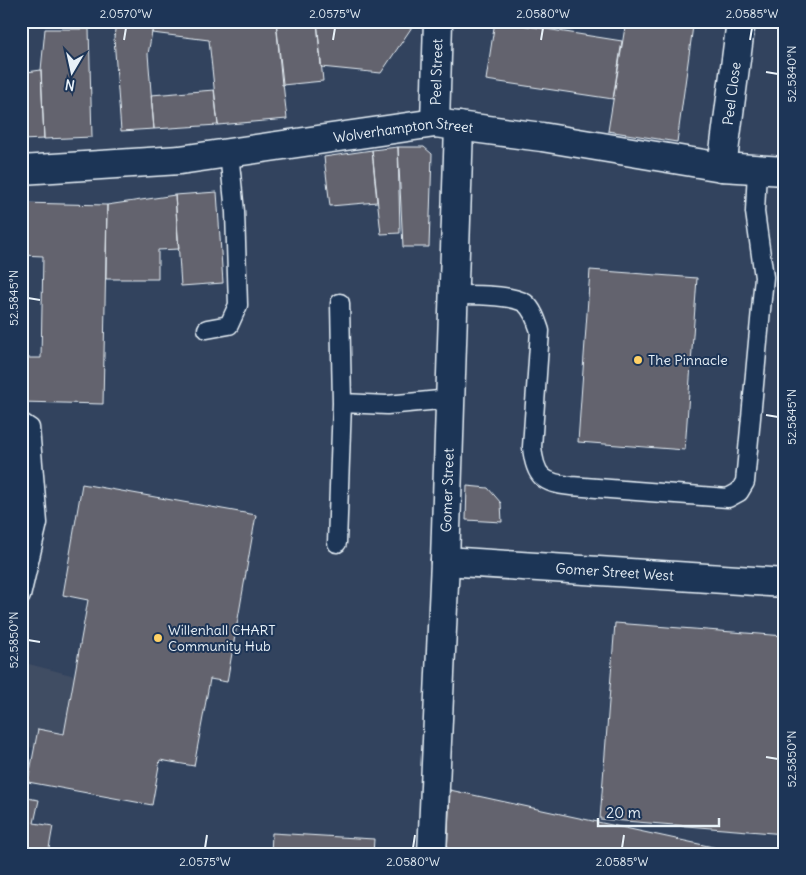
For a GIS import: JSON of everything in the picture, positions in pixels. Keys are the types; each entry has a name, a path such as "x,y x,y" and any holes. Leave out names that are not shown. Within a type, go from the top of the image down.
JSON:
{"street":[{"name":"Peel Street","path":"438,21 447,125"},
{"name":"Peel Close","path":"722,167 741,21"},
{"name":"Wolverhampton Street","path":"21,170 180,160 447,125 722,167 785,171"},
{"name":"Gomer Street","path":"432,854 445,561 453,294 447,125"},
{"name":"Gomer Street West","path":"445,561 785,583"}],"lane":[{"path":"207,329 229,325 238,305 235,212 229,153"},
{"path":"453,294 491,295 525,303 535,316 540,331 532,447 534,466 543,479 554,484 572,486 728,498 739,492 745,482 764,277 755,212 757,169"},
{"path":"337,542 342,403 340,303"},
{"path":"342,403 387,405 450,400"},
{"path":"21,422 30,428 38,522 21,596"}],"shaded area":[{"path":"21,662 75,676 64,734 38,729 34,748 21,745"}],"building":[{"path":"116,21 154,21 148,54 154,129 121,131 114,38"},
{"path":"154,21 276,21 287,119 218,125 209,40 152,33"},
{"path":"276,21 317,21 323,81 282,85"},
{"path":"317,21 416,21 381,73 321,67"},
{"path":"495,21 622,41 613,99 486,80"},
{"path":"626,21 655,21 693,26 677,142 608,131"},
{"path":"45,29 89,29 92,137 44,139 41,70"},
{"path":"21,31 25,32 27,72 41,70 44,139 21,140"},
{"path":"214,90 218,125 154,129 151,95"},
{"path":"398,147 400,233 381,234 372,150"},
{"path":"398,147 424,147 432,154 429,247 403,247"},
{"path":"372,150 377,202 330,206 324,157"},
{"path":"217,192 223,283 181,286 175,195"},
{"path":"175,195 179,249 158,250 158,279 106,279 107,205"},
{"path":"21,203 107,205 103,404 21,402 21,358 41,358 43,256 21,255"},
{"name":"The Pinnacle","path":"590,270 697,278 685,450 578,442"},
{"name":"Willenhall CHART Community Hub","path":"82,484 256,515 227,682 210,679 194,766 160,760 152,805 28,782 38,729 64,734 88,600 63,595"},
{"path":"467,486 488,488 501,503 502,522 466,520"},
{"path":"615,623 785,636 785,834 600,819"},
{"path":"450,790 745,854 447,854"},
{"path":"21,797 39,800 34,823 53,826 48,854 21,854"},
{"path":"272,833 374,839 373,854 271,854"}],"place":[{"name":"The Pinnacle","path":"638,360"},
{"name":"Willenhall CHART Community Hub","path":"158,638"}]}
